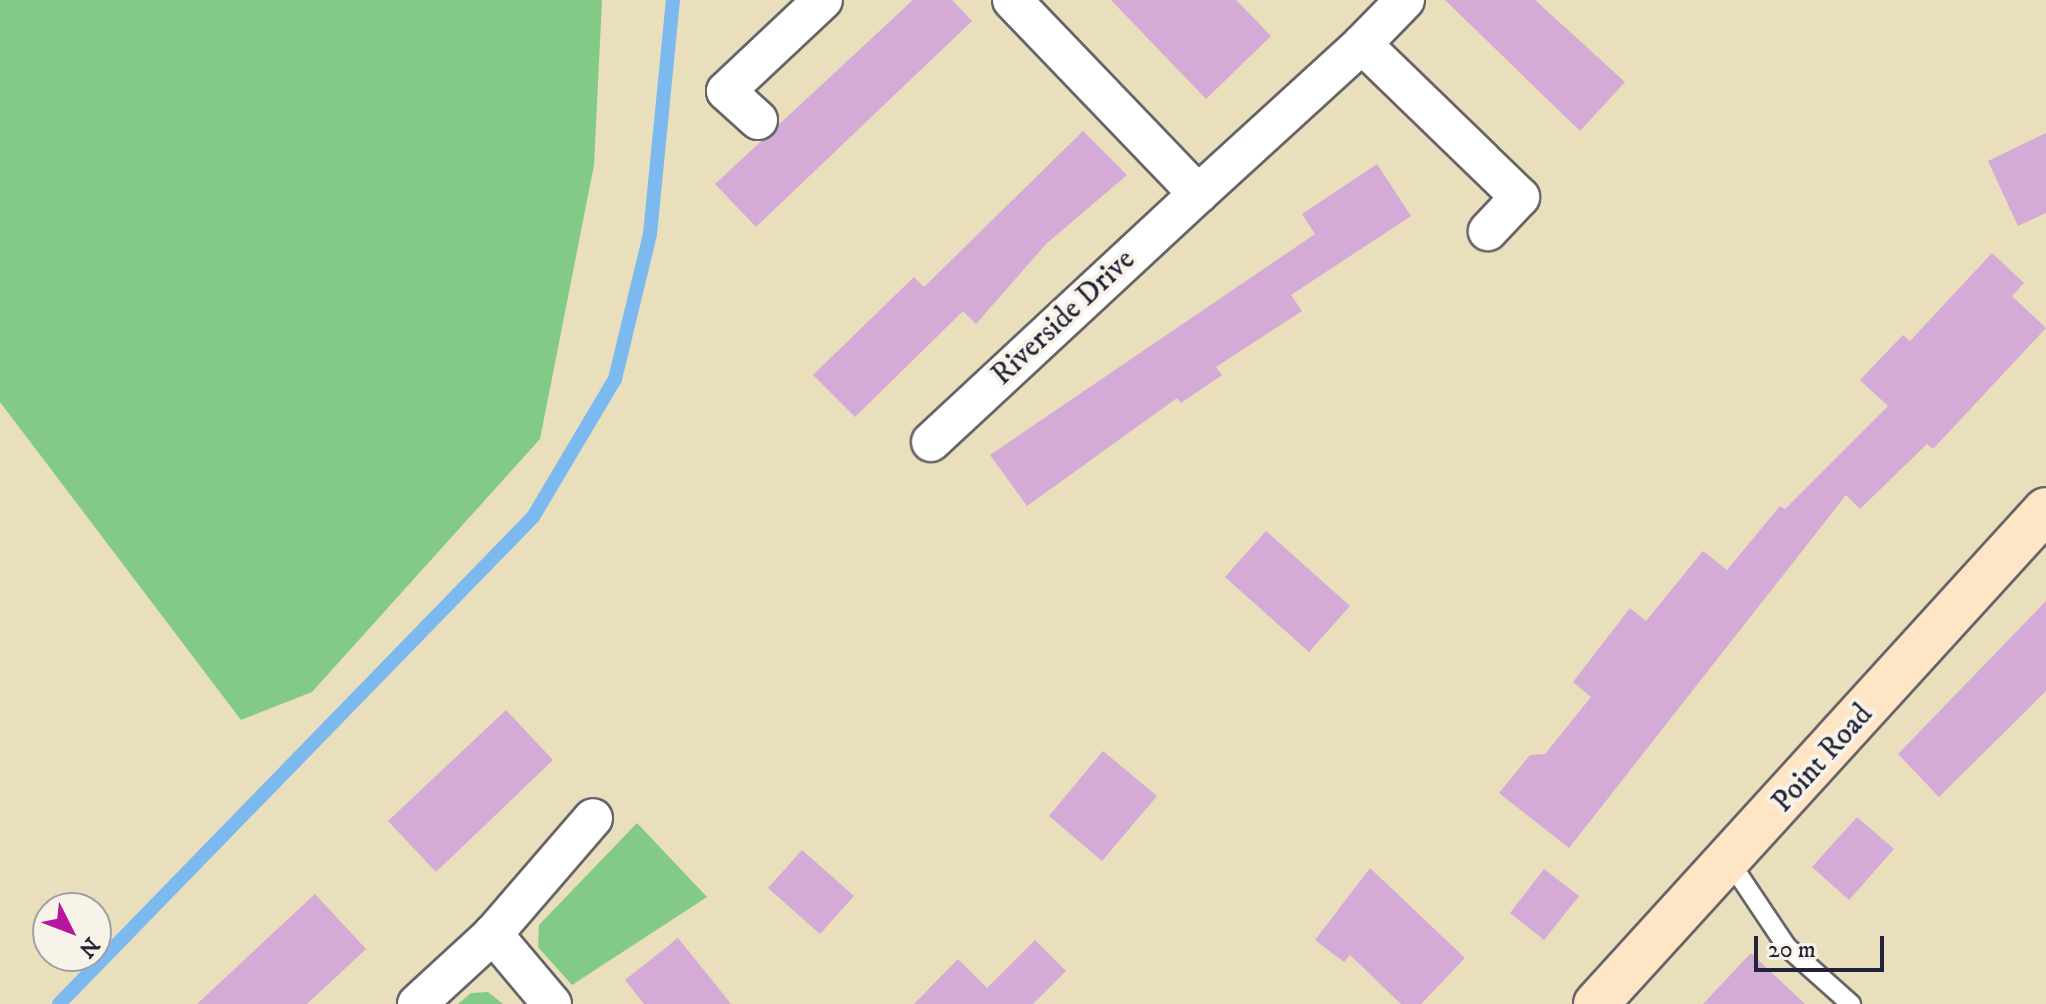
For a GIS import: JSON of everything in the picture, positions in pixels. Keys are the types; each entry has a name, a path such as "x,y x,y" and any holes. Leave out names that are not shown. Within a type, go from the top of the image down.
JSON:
{"street":[{"path":"758,120 726,91 823,0"},
{"path":"1012,0 1198,194"},
{"name":"Riverside Drive","path":"931,442 1362,44 1405,0"},
{"path":"1362,44 1520,197 1488,231"},
{"name":"Point Road","path":"1596,1004 1730,862 2046,510"},
{"path":"417,1004 493,934 593,818"},
{"path":"493,934 552,1004"}],"lane":[{"path":"1730,862 1787,947 1851,1004"}],"green space":[{"path":"0,0 602,0 594,165 540,439 312,692 241,720 0,402"},
{"path":"637,823 707,897 572,985 538,947 539,925"},
{"path":"488,992 503,1004 458,1004 471,993"}],"building":[{"path":"913,0 952,0 972,21 756,227 715,184"},
{"path":"1111,0 1236,0 1271,36 1206,99"},
{"path":"1445,0 1535,0 1625,82 1580,131"},
{"path":"1083,131 1127,175 1046,244 976,324 963,311 855,417 813,375 914,277 924,287"},
{"path":"2046,133 2046,213 2018,226 1988,161"},
{"path":"1377,164 1411,216 1291,295 1302,311 1216,367 1222,375 1181,403 1177,398 1027,506 990,455 1315,234 1302,214"},
{"path":"1992,253 2024,283 2012,296 2046,328 1933,449 1927,444 1860,509 1846,495 1569,848 1499,793 1530,755 1545,754 1591,697 1573,682 1630,608 1646,621 1703,551 1727,570 1780,506 1785,509 1888,406 1860,380 1903,335 1910,341"},
{"path":"1266,531 1350,606 1309,652 1225,577"},
{"path":"2046,601 2046,691 1939,797 1898,754"},
{"path":"506,710 553,760 436,872 388,821"},
{"path":"1103,751 1157,796 1102,861 1049,816"},
{"path":"1857,817 1894,849 1849,900 1812,867"},
{"path":"802,850 854,896 820,934 768,888"},
{"path":"1370,868 1465,958 1421,1004 1401,1004 1350,955 1344,962 1315,940"},
{"path":"1544,869 1579,896 1544,940 1510,913"},
{"path":"315,894 366,949 307,1004 197,1004"},
{"path":"678,938 731,1004 644,1004 625,980"},
{"path":"1035,940 1066,971 1033,1004 914,1004 958,959 987,988"},
{"path":"1751,953 1805,1004 1703,1004"}],"waterway":[{"path":"59,1004 533,517 615,379 650,234 673,0"}]}
